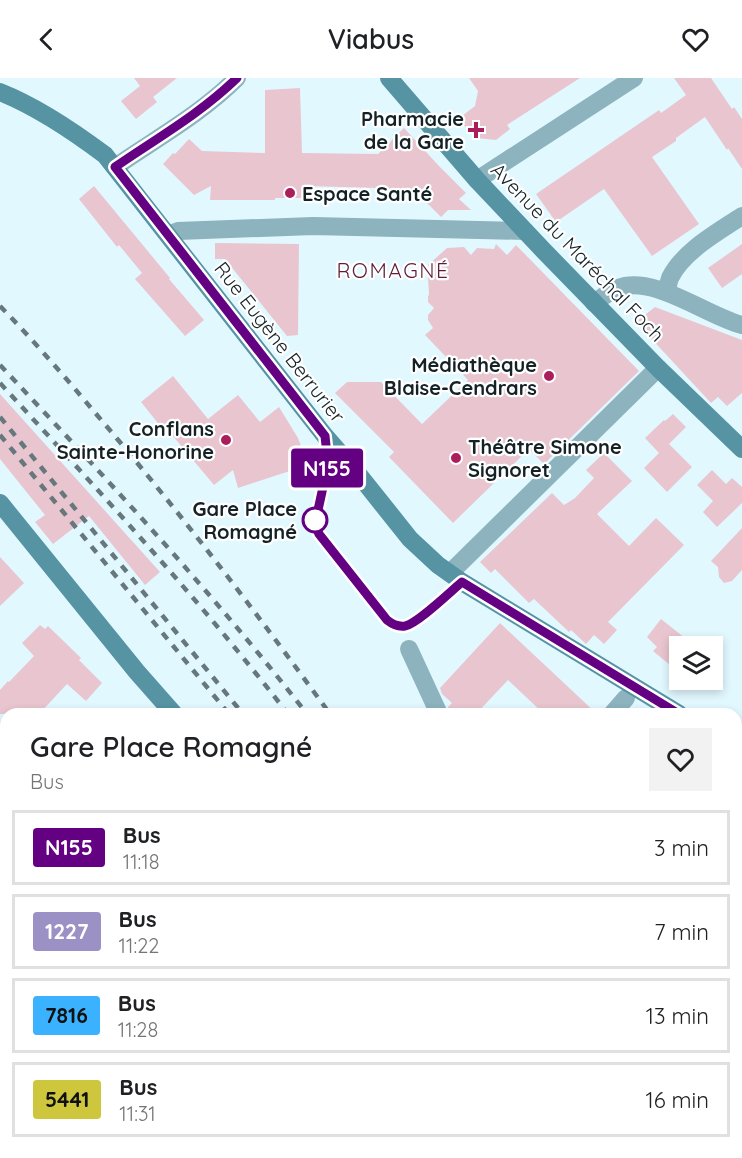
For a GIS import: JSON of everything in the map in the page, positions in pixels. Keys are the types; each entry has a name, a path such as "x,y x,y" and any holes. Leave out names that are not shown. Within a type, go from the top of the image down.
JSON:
{"street":[{"path":"115,167 218,97 237,78"},
{"name":"Avenue du Maréchal Foch","path":"389,78 477,180 525,231 658,368 742,449"},
{"path":"477,180 634,78"},
{"name":"Rue Eugène Berrurier","path":"0,92 39,111 105,155 325,436 424,554 450,573 669,708"},
{"path":"667,292 669,279 678,265 698,245 742,216"},
{"path":"168,236 178,231 313,226 525,231"},
{"path":"594,303 617,288 628,285 650,286 742,325"},
{"path":"450,573 658,368"},
{"path":"0,503 169,708"},
{"path":"409,649 436,708"},
{"path":"617,708 626,698"}],"building":[{"path":"134,78 177,78 153,97 157,102 136,119 121,101 140,86"},
{"path":"469,78 580,78 507,125 510,129 496,140 476,138 458,119 475,106 478,91"},
{"path":"674,78 711,78 732,109 734,107 742,119 742,169 705,117 652,157 699,224 652,256 604,189 556,222 536,194 659,110 661,113 686,95"},
{"path":"300,88 302,153 378,154 404,128 466,193 459,199 471,210 448,210 441,217 413,189 305,186 305,198 210,200 211,186 194,195 163,164 189,139 202,151 265,153 265,90"},
{"path":"94,186 204,320 185,336 135,279 142,273 119,245 117,247 79,199"},
{"path":"215,243 299,244 298,335 287,336 225,259 215,259"},
{"path":"496,244 507,255 516,245 639,371 544,464 529,449 453,523 389,457 394,452 335,393 347,382 381,382 422,424 468,380 425,335 433,328 428,315 434,308 428,302 428,277 433,272 428,265 447,248 464,247 471,255 477,248 494,249"},
{"path":"742,244 742,274 722,288 708,268"},
{"path":"655,307 742,340 742,393 727,406 718,397 711,403 636,322"},
{"path":"173,376 208,419 238,395 260,422 279,407 298,438 308,465 238,488 233,470 214,485 172,435 169,437 141,402"},
{"path":"0,394 160,572 145,585 89,516 53,544 35,522 45,515 0,459"},
{"path":"673,414 686,427 669,444 692,467 667,492 644,468 659,453 645,438"},
{"path":"604,453 632,481 597,514 629,546 656,518 684,545 608,622 617,630 604,644 594,635 586,644 571,630 569,632 534,599 529,603 495,569 491,573 480,562 552,493 564,505 575,498 594,478 586,470"},
{"path":"712,470 726,484 732,478 742,487 742,503 717,527 703,512 713,501 697,485"},
{"path":"742,528 742,570 732,581 724,583 719,577 718,567 711,561"},
{"path":"0,557 24,583 0,606"},
{"path":"661,619 682,636 669,636 669,664 653,651 657,647 647,637"},
{"path":"500,623 591,708 538,708 508,680 482,708 448,708 452,703 442,694 440,688"},
{"path":"40,625 45,629 48,626 81,658 79,660 102,683 86,701 67,684 45,708 0,708 0,690 34,656 22,643"}],"railway":[{"path":"0,306 62,373 158,488 326,708"},
{"path":"0,365 196,580 302,708"},
{"path":"0,383 183,587 283,708"},
{"path":"0,417 238,708"},
{"path":"0,435 224,708"}],"bus line":[{"name":"N155","path":"237,78 218,97 115,167 325,436 328,464 315,524 319,534 391,623 407,626 462,582 669,708"}],"place":[{"name":"Pharmacie de la Gare","path":"476,130"},
{"name":"Espace Santé","path":"290,193"},
{"name":"Médiathèque Blaise-Cendrars","path":"549,376"},
{"name":"Conflans Sainte-Honorine","path":"226,440"},
{"name":"Théâtre Simone Signoret","path":"456,458"},
{"name":"Gare Place Romagné","path":"315,520"}],"district":[{"name":"ROMAGNÉ","path":"393,270"}]}
